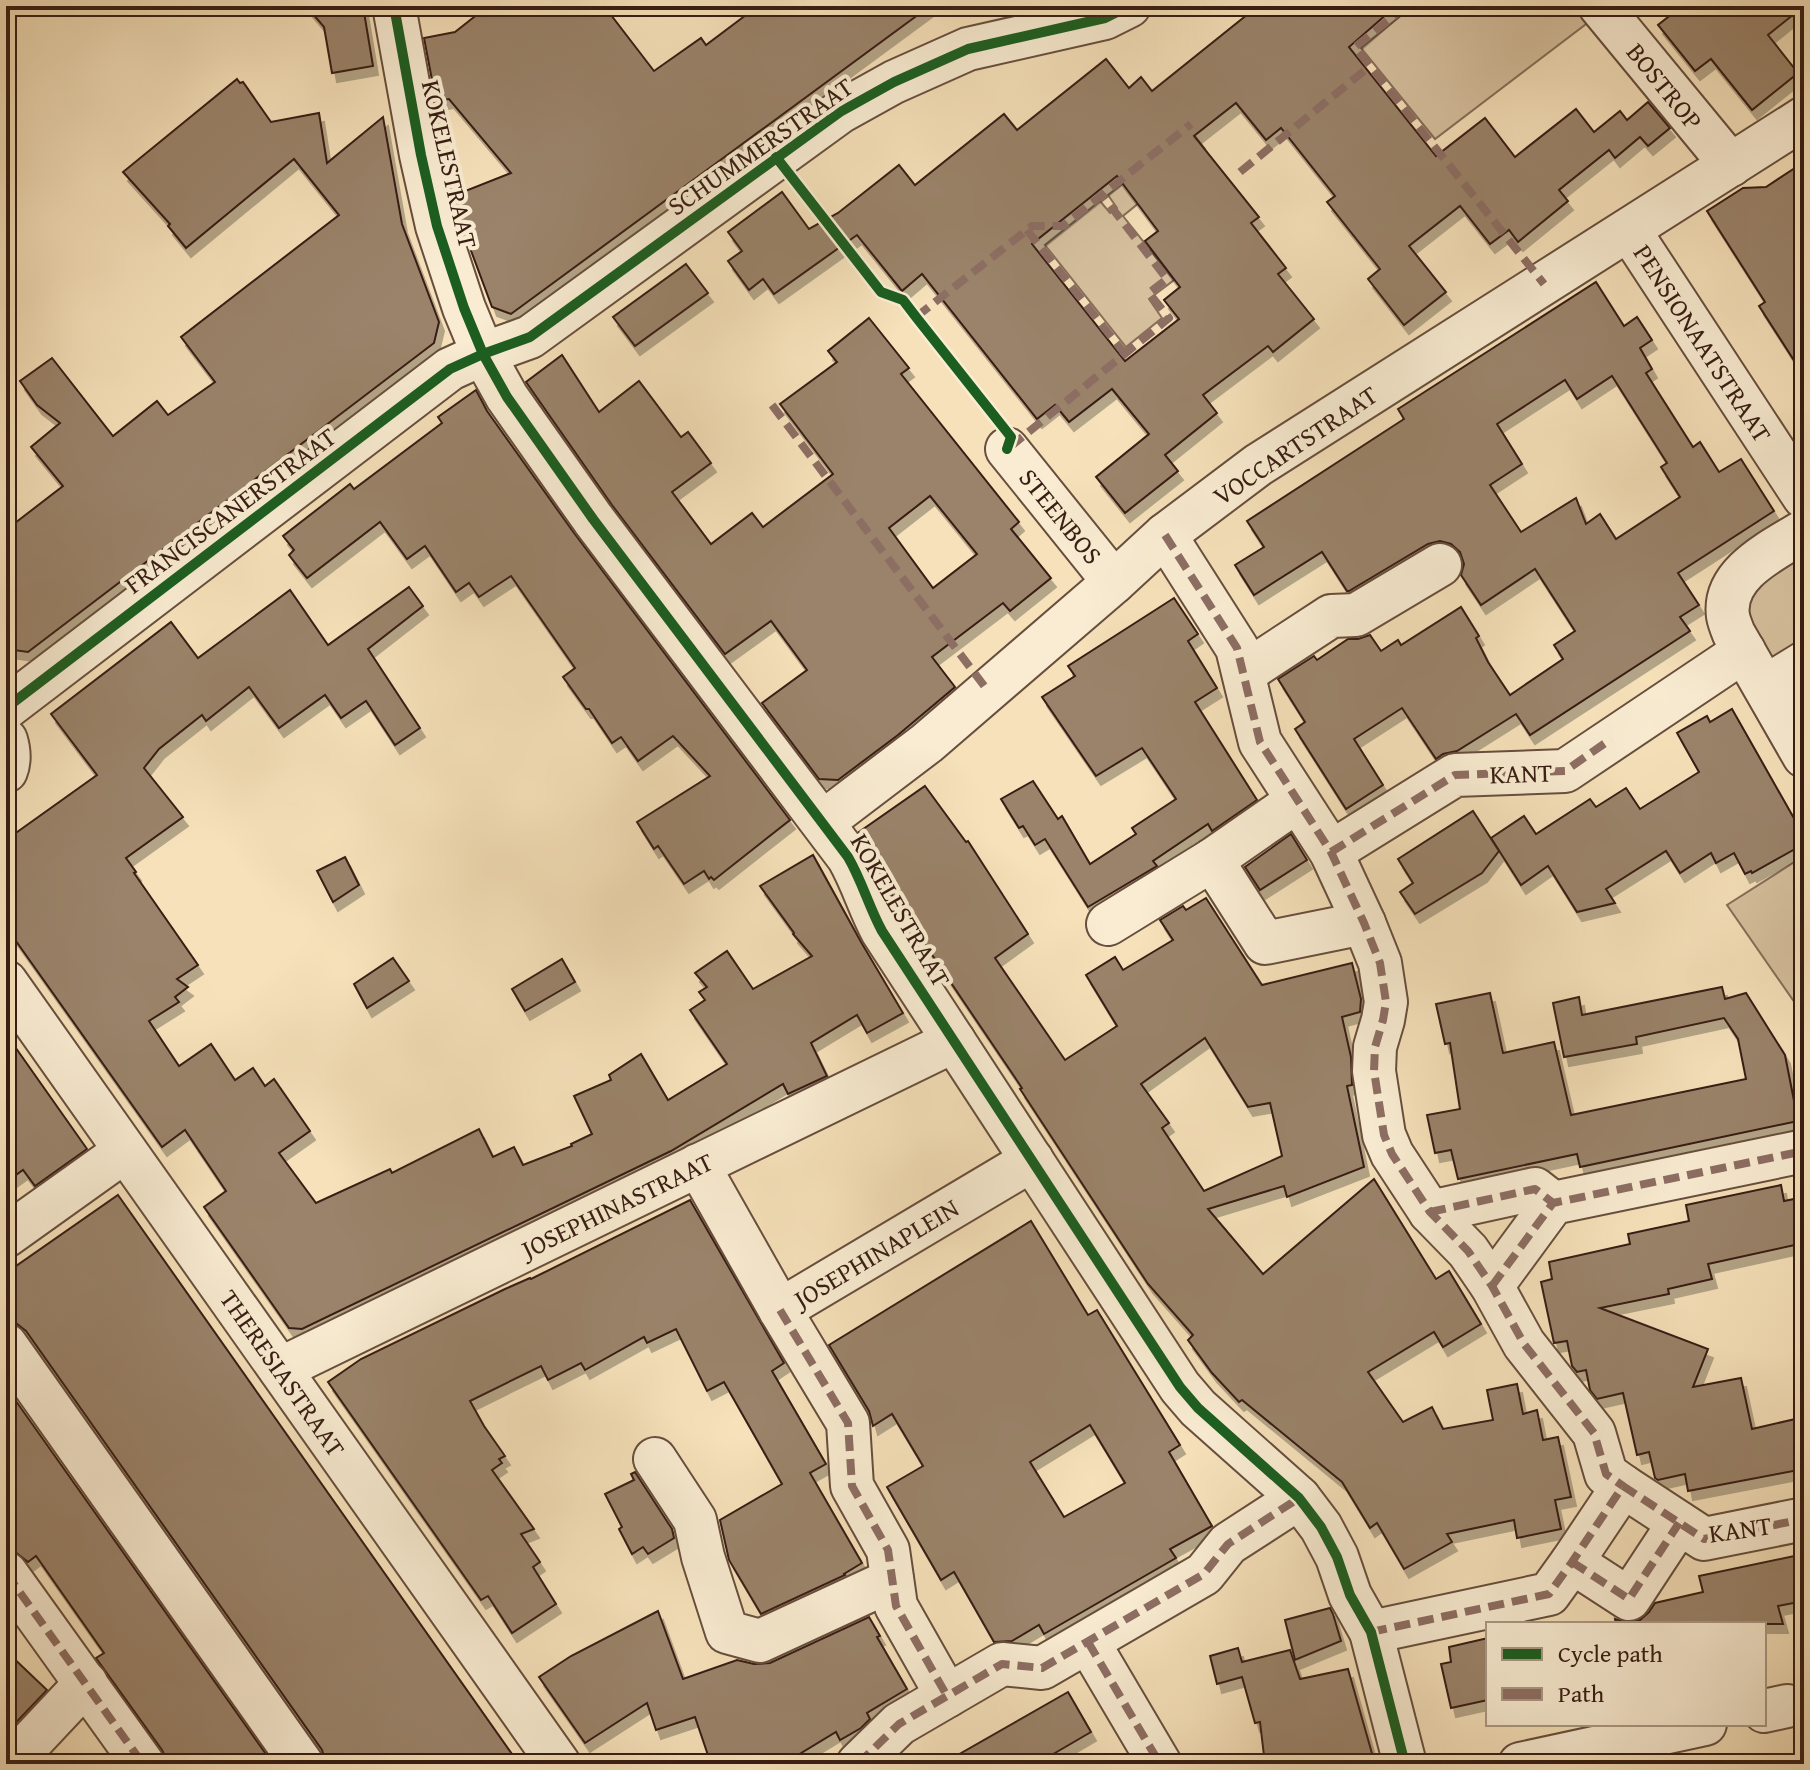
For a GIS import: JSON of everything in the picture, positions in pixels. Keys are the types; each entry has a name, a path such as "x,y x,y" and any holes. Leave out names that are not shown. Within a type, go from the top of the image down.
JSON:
{"street":[{"name":"KOKELESTRAAT","path":"394,6 437,226 464,308 483,354 507,397 593,519 823,822 859,877 882,931 1180,1387 1198,1408 1299,1498 1321,1527 1337,1557 1350,1595 1371,1632 1405,1764"},
{"name":"SCHUMMERSTRAAT","path":"483,354 530,337 840,112 894,82 968,49 1013,22 1105,18 1129,6"},
{"name":"BOSTROP","path":"1600,6 1731,165"},
{"name":"VOCCARTSTRAAT","path":"823,822 927,743 1165,535 1258,465 1804,118"},
{"name":"PENSIONAATSTRAAT","path":"1629,230 1804,497"},
{"name":"FRANCISCANERSTRAAT","path":"6,708 450,369 483,354"},
{"name":"STEENBOS","path":"1007,449 1114,582"},
{"path":"1804,531 1754,563 1739,577 1727,615 1734,634 1804,756"},
{"name":"KANT","path":"1165,535 1237,648 1260,742 1331,852 1380,963 1386,1002 1375,1047 1374,1071 1384,1135 1392,1154 1430,1212 1468,1251 1492,1286 1524,1344 1594,1433 1606,1474 1704,1539 1804,1519"},
{"path":"1244,673 1331,616 1356,615 1440,565"},
{"name":"KANT","path":"1331,852 1455,775 1565,771 1744,651"},
{"path":"1765,687 1804,663"},
{"path":"6,740 6,771"},
{"path":"1108,924 1212,860 1297,801"},
{"path":"1212,860 1265,943 1364,923"},
{"name":"THERESIASTRAAT","path":"6,982 559,1764"},
{"name":"JOSEPHINASTRAAT","path":"280,1369 954,1041"},
{"path":"6,1236 125,1151"},
{"path":"1492,1286 1553,1203 1804,1151"},
{"name":"JOSEPHINAPLEIN","path":"698,1165 780,1310 1032,1160"},
{"path":"1430,1212 1535,1189 1553,1203"},
{"path":"780,1310 848,1423 852,1486 888,1550 896,1606 947,1696"},
{"path":"6,1345 302,1764"},
{"path":"655,1459 695,1520 703,1557 727,1632 760,1641 892,1580"},
{"path":"1371,1632 1549,1594 1623,1486"},
{"path":"858,1764 899,1724 1002,1664 1042,1668 1204,1574 1228,1544 1299,1498"},
{"name":"KANT","path":"1572,1562 1629,1599 1679,1523"},
{"path":"6,1573 143,1764"},
{"path":"1088,1642 1160,1764"},
{"path":"10,1764 86,1683"},
{"path":"1520,1764 1696,1726"}],"shaded area":[{"path":"1413,6 1578,6 1590,21 1435,139 1361,48"},
{"path":"1191,131 1205,149 1123,216 1174,280 1149,299 1162,318 1126,347 1045,245 1100,201 1110,213 1117,208 1108,195"},
{"path":"1804,547 1804,654 1774,674 1746,628 1746,589"},
{"path":"1804,856 1804,1016 1727,905"}],"building":[{"path":"306,6 363,6 373,66 332,73 324,27"},
{"path":"488,6 604,6 654,71 701,38 706,45 758,6 930,6 511,314 492,307 467,240 455,195 511,173 449,99 436,101 424,38 455,32"},
{"path":"1258,6 1396,6 1349,47 1436,156 1485,118 1515,157 1576,109 1594,132 1620,111 1627,120 1648,102 1670,128 1648,146 1640,137 1615,158 1609,150 1559,190 1568,201 1518,242 1509,230 1490,244 1460,206 1409,246 1446,292 1404,325 1368,279 1380,269 1327,202 1335,196 1281,128 1266,140 1236,103 1194,136 1259,217 1251,223 1286,268 1278,274 1314,319 1273,352 1268,346 1203,395 1217,413 1165,455 1178,471 1125,513 1096,477 1149,434 1112,389 1069,422 1055,405 1037,419 922,274 902,291 857,235 774,294 763,279 749,290 728,261 742,251 728,232 782,192 809,229 838,213 899,165 915,185 1004,114 1017,130 1106,59 1129,88 1141,77 1152,91","holes":["1117,176 1158,231 1145,241 1180,287 1164,300 1179,319 1125,361 1032,244"]},
{"path":"1682,6 1804,6 1768,35 1798,73 1752,110 1711,59 1695,71 1658,25"},
{"path":"237,79 243,82 271,122 319,113 327,163 383,117 402,224 439,322 434,343 28,652 6,649 6,530 63,486 31,447 60,423 37,405 20,381 52,358 113,436 157,401 168,415 215,382 181,337 339,215 294,159 186,248 168,226 170,224 123,172"},
{"path":"1804,162 1804,376 1759,306 1765,302 1707,211 1743,188 1766,187"},
{"path":"686,264 708,293 635,346 613,317"},
{"path":"1596,282 1624,326 1637,317 1652,340 1640,348 1652,369 1646,373 1693,447 1700,442 1719,472 1741,459 1774,511 1678,573 1699,605 1680,617 1690,631 1530,735 1516,714 1457,751 1436,759 1402,708 1354,739 1383,785 1346,809 1295,729 1305,722 1278,679 1314,656 1317,660 1348,639 1370,635 1381,651 1398,640 1401,645 1461,607 1479,636 1476,638 1488,662 1510,695 1563,659 1554,645 1575,631 1535,569 1481,605 1461,575 1464,564 1460,552 1451,544 1440,541 1428,544 1349,591 1322,552 1254,595 1235,565 1264,547 1247,521 1404,419 1398,409","holes":["1612,376 1667,463 1661,467 1680,497 1616,539 1600,514 1586,524 1576,498 1521,532 1490,485 1522,464 1497,424 1565,380 1577,399"]},
{"path":"869,318 909,368 901,374 1019,522 1011,529 1051,578 1010,611 1003,603 932,657 955,687 838,780 819,779 762,703 807,670 771,621 725,654 612,505 526,382 562,355 599,412 639,381 681,437 688,432 711,463 672,492 711,544 752,513 763,527 833,474 780,404 837,362 828,351","holes":["930,496 977,554 933,588 889,528"]},
{"path":"476,390 487,411 574,533 790,820 714,880 709,879 704,871 684,884 658,846 654,849 637,822 710,776 673,736 638,761 621,737 612,743 563,677 575,668 511,576 479,597 469,583 456,592 425,546 407,559 380,522 307,578 289,555 294,550 283,536 350,484 354,489 442,423 438,417"},
{"path":"409,587 423,606 368,649 420,728 395,745 366,701 341,718 325,695 279,728 249,687 206,721 202,715 159,749 144,768 183,817 126,858 198,965 177,979 188,987 175,997 179,1002 149,1021 179,1066 211,1044 235,1080 253,1068 265,1086 274,1079 310,1131 279,1153 316,1203 390,1169 392,1173 479,1129 493,1157 514,1147 523,1165 572,1146 592,1134 574,1096 611,1080 609,1075 641,1054 668,1100 727,1064 690,1010 705,1000 699,992 707,987 695,973 727,951 753,989 812,956 760,886 813,855 903,1013 867,1033 857,1015 811,1043 827,1076 788,1094 783,1084 671,1151 302,1329 289,1328 204,1207 226,1191 185,1130 162,1147 6,927 6,840 97,775 51,714 171,622 198,658 290,590 328,645"},
{"path":"1174,598 1198,634 1188,641 1217,688 1195,702 1257,800 1212,831 1208,824 1153,861 1157,866 1088,907 1045,839 1035,845 1023,826 1019,828 1001,799 1033,781 1058,819 1062,816 1090,864 1136,834 1132,828 1176,799 1142,748 1096,776 1042,697 1075,676 1068,666"},
{"path":"1732,709 1804,836 1804,844 1745,874 1734,853 1716,863 1711,853 1680,873 1666,851 1606,889 1615,903 1577,912 1548,866 1521,885 1491,838 1524,816 1536,834 1590,799 1596,807 1626,788 1640,809 1699,772 1677,733 1707,716 1710,722"},
{"path":"925,786 968,841 1028,934 995,958 1065,1060 1117,1026 1086,975 1115,957 1123,970 1173,940 1160,920 1183,906 1186,910 1206,898 1262,985 1352,963 1361,999 1360,1012 1342,1017 1351,1057 1352,1085 1347,1086 1364,1167 1287,1197 1284,1186 1208,1209 1263,1274 1374,1179 1436,1279 1449,1271 1481,1324 1443,1347 1434,1332 1368,1372 1403,1422 1432,1407 1443,1429 1493,1420 1487,1390 1517,1384 1523,1414 1537,1410 1543,1440 1558,1437 1571,1497 1555,1500 1561,1529 1517,1538 1514,1520 1447,1534 1452,1542 1404,1569 1377,1523 1370,1528 1342,1482 1242,1400 1239,1402 1212,1373 1188,1340 1193,1335 1148,1284 1022,1088 893,897 875,856 859,832","holes":["1205,1038 1248,1107 1270,1103 1282,1156 1204,1191 1162,1128 1169,1123 1141,1084"]},
{"path":"1473,811 1499,851 1482,873 1415,914 1400,892 1413,883 1398,859"},
{"path":"1291,834 1307,860 1260,890 1245,867"},
{"path":"345,857 359,885 333,902 317,871"},
{"path":"393,958 409,981 367,1008 354,984"},
{"path":"562,959 575,982 525,1011 512,989"},
{"path":"1722,987 1725,999 1746,993 1785,1055 1798,1121 1580,1167 1577,1154 1458,1179 1451,1150 1435,1153 1427,1115 1460,1109 1450,1043 1445,1044 1436,1004 1490,993 1503,1053 1554,1042 1571,1115 1746,1079 1738,1039 1724,1018 1636,1037 1637,1044 1564,1057 1553,1003 1579,997 1582,1015"},
{"path":"6,1034 87,1149 35,1186 23,1170 6,1182"},
{"path":"1781,1185 1784,1201 1804,1197 1804,1243 1708,1264 1712,1279 1668,1289 1669,1294 1600,1308 1708,1349 1693,1387 1741,1378 1752,1429 1804,1417 1804,1469 1688,1491 1685,1474 1658,1480 1649,1452 1637,1455 1623,1393 1597,1399 1590,1390 1586,1370 1577,1372 1572,1366 1567,1341 1554,1343 1541,1282 1552,1279 1549,1262 1630,1244 1628,1234 1689,1221 1686,1205"},
{"path":"118,1195 512,1754 498,1764 326,1764 322,1750 26,1331 6,1321 6,1273"},
{"path":"690,1200 784,1363 772,1371 826,1464 810,1473 862,1563 845,1575 761,1614 729,1560 720,1520 782,1484 724,1382 707,1391 676,1329 647,1343 644,1337 585,1370 581,1363 548,1380 541,1366 470,1401 505,1456 499,1459 502,1463 492,1470 534,1529 521,1534 540,1562 533,1567 556,1604 512,1633 488,1596 481,1600 328,1382 361,1359"},
{"path":"1031,1221 1088,1315 1097,1310 1180,1445 1169,1452 1212,1526 1170,1549 1176,1558 1044,1634 1039,1625 1012,1641 994,1642 954,1572 941,1580 887,1487 923,1466 892,1414 873,1426 869,1411 829,1345","holes":["1090,1425 1125,1483 1064,1517 1030,1462"]},
{"path":"6,1387 273,1764 169,1764 96,1658 104,1653 36,1556 28,1562 6,1540"},
{"path":"635,1472 672,1529 674,1538 648,1554 643,1547 632,1554 605,1494 634,1480 631,1474"},
{"path":"1804,1554 1804,1601 1778,1606 1783,1624 1631,1622 1640,1620 1655,1603 1703,1592 1699,1576"},
{"path":"1330,1608 1341,1641 1295,1660 1285,1620"},
{"path":"658,1611 683,1679 737,1660 754,1664 770,1663 869,1617 907,1689 867,1713 870,1719 861,1728 840,1740 836,1732 783,1764 711,1764 695,1717 656,1730 647,1703 585,1743 539,1677 571,1656"},
{"path":"1486,1638 1486,1700 1451,1708 1441,1664 1451,1662 1449,1647"},
{"path":"1238,1648 1242,1662 1290,1650 1300,1679 1348,1669 1375,1764 1265,1764 1260,1722 1255,1723 1242,1677 1217,1684 1210,1656"},
{"path":"6,1651 47,1690 6,1733"},
{"path":"1068,1692 1091,1732 1036,1764 942,1764"}],"marked path":[{"path":"1406,6 1355,47 1544,284"},
{"path":"1240,172 1370,66"},
{"path":"916,317 1032,226 1063,226 1191,124"},
{"path":"1010,447 1169,318 1149,293 1167,279 1102,195"},
{"path":"1027,230 1125,354"},
{"path":"772,405 988,691"},
{"path":"1165,535 1237,648 1260,742 1331,852 1380,963 1386,1002 1375,1047 1374,1071 1384,1135 1392,1154 1430,1212 1468,1251 1492,1286 1524,1344 1594,1433 1606,1474 1623,1486"},
{"path":"1331,852 1455,775 1565,771 1611,739"},
{"path":"1492,1286 1553,1203 1804,1151"},
{"path":"1430,1212 1535,1189 1553,1203"},
{"path":"780,1310 848,1423 852,1486 888,1550 896,1606 947,1696"},
{"path":"1371,1632 1549,1594 1623,1486 1704,1539 1804,1519"},
{"path":"858,1764 899,1724 1002,1664 1042,1668 1204,1574 1228,1544 1299,1498"},
{"path":"1572,1562 1629,1599 1679,1523"},
{"path":"6,1573 143,1764"},
{"path":"1088,1642 1160,1764"}],"cycle path":[{"path":"394,6 437,226 464,308 483,354 507,397 593,519 848,857 882,931 1180,1387 1198,1408 1299,1498 1321,1527 1337,1557 1350,1595 1371,1632 1405,1764"},
{"path":"6,708 450,369 530,337 840,112 894,82 968,49 1105,18 1129,6"},
{"path":"776,157 881,292 903,300 1011,437 1007,449"}]}
